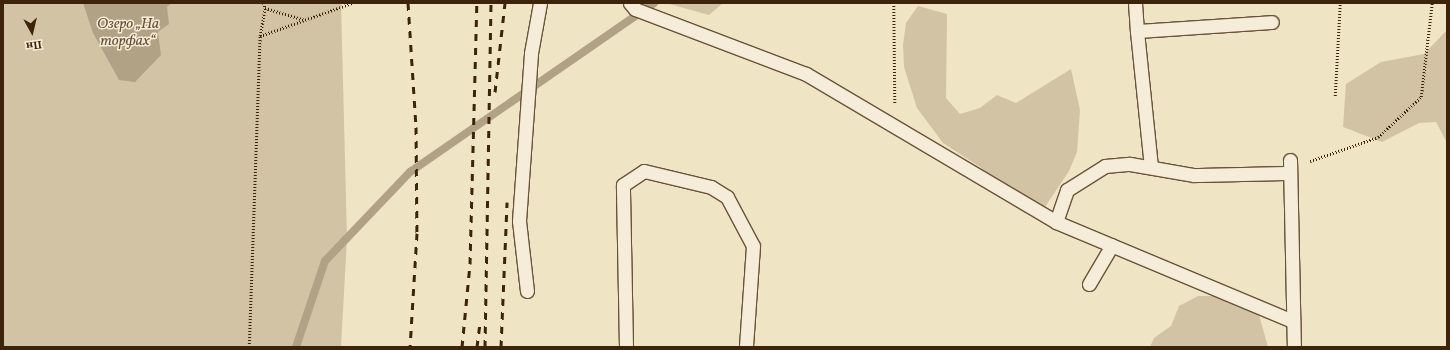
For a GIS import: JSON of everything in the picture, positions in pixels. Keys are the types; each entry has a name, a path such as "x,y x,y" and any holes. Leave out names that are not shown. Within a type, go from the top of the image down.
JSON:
{"lane":[{"path":"527,291 519,221 531,53 540,3"},
{"path":"630,3 635,9 806,74 897,126 1056,222 1293,321"},
{"path":"1135,3 1151,167"},
{"path":"1137,31 1272,22"},
{"path":"1290,160 1294,347"},
{"path":"1056,222 1067,190 1105,166 1130,164 1194,175 1290,173"},
{"path":"626,347 623,185 644,171 711,187 727,196 753,246 746,347"},
{"path":"1089,284 1112,245"}],"path":[{"path":"249,347 260,36 265,8 264,3"},
{"path":"260,36 352,3"},
{"path":"894,3 894,86 897,126"},
{"path":"1335,96 1340,3"},
{"path":"1290,160 1313,161 1378,137 1421,97 1432,3"},
{"path":"265,8 305,20"}],"shaded area":[{"path":"3,3 341,3 347,238 341,347 3,347"},
{"path":"666,3 723,3 709,15"},
{"path":"918,6 947,14 946,98 960,114 980,108 997,95 1016,103 1071,69 1080,110 1077,152 1069,171 1045,207 1025,213 980,167 943,143 917,108 904,67 903,45 906,23"},
{"path":"1447,30 1447,143 1436,122 1419,123 1382,142 1343,127 1346,84 1381,62 1424,54"},
{"path":"1198,296 1219,296 1241,303 1259,315 1268,347 1150,347 1154,338 1171,326 1179,306"}],"water":[{"name":"Озеро „На торфах“","path":"83,3 171,3 167,7 169,24 158,32 161,55 135,82 119,80 93,33"}],"waterway":[{"path":"296,347 325,261 410,172 654,3"}],"railway":[{"path":"408,3 416,127 417,233 410,347"},
{"path":"462,347 470,264 477,3"},
{"path":"485,347 491,3"},
{"path":"495,92 505,3"},
{"path":"501,347 507,202"},
{"path":"477,347 480,321"}]}
